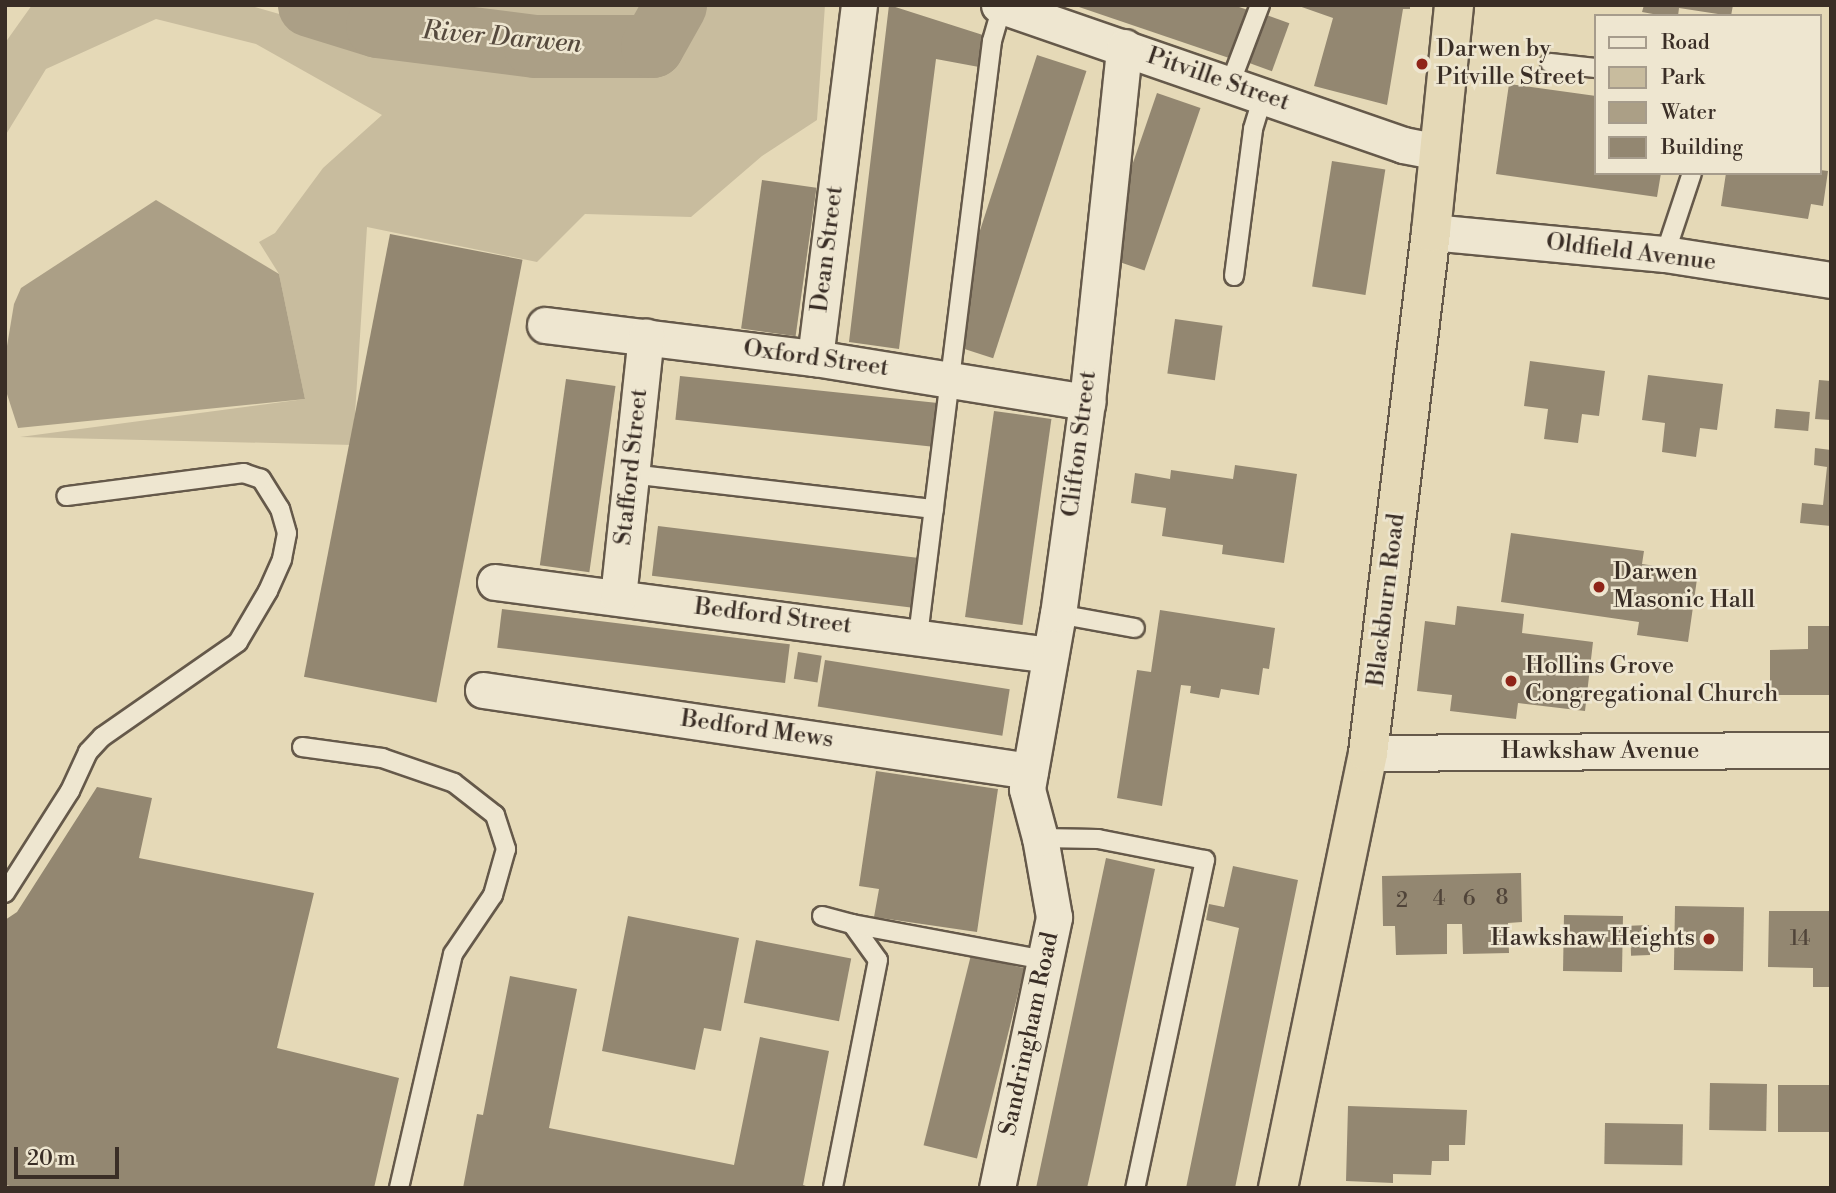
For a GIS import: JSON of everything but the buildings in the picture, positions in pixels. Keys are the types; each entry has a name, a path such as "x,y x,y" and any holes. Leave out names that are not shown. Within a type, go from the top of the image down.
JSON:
{"highway":[{"name":"Blackburn Road","path":"1278,1188 1368,753 1431,232 1454,5"}],"street":[{"name":"Dean Street","path":"815,358 859,5"},
{"name":"Pitville Street","path":"1001,6 1403,145 1438,152"},
{"name":"Clifton Street","path":"1040,838 1027,789 1058,614 1087,402 1124,47"},
{"name":"Oldfield Avenue","path":"1431,232 1665,254 1831,280"},
{"name":"Oxford Street","path":"545,325 815,358 1087,402"},
{"name":"Stafford Street","path":"618,597 646,337"},
{"name":"Bedford Street","path":"495,582 1050,655"},
{"name":"Bedford Mews","path":"483,690 1030,771"},
{"name":"Hawkshaw Avenue","path":"1368,753 1831,750"},
{"name":"Sandringham Road","path":"998,1188 1054,918 1040,838"}],"lane":[{"path":"1230,84 1260,5"},
{"path":"918,636 992,41 1001,6"},
{"path":"1550,63 1594,68"},
{"path":"1234,276 1253,129 1263,96"},
{"path":"1665,254 1691,175"},
{"path":"5,893 70,791 88,752 102,737 238,642 268,591 282,559 287,533 281,509 261,479 244,473 66,496"},
{"path":"631,474 934,509"},
{"path":"1058,614 1135,628"},
{"path":"302,747 382,758 454,783 495,815 506,849 493,895 453,954 399,1188"},
{"path":"1040,838 1098,839 1205,860 1135,1188"},
{"path":"822,916 1045,960"},
{"path":"833,1188 878,960 852,924"}],"green space":[{"path":"32,5 248,5 377,42 533,59 657,53 684,5 825,5 817,120 762,156 691,217 585,214 537,262 367,227 353,445 20,437 305,399 279,274 259,242 275,233 323,168 382,115 256,44 156,19 46,69 5,136 5,43"},
{"path":"358,5 664,5 645,36 533,35 375,11"}],"water":[{"path":"156,200 279,274 305,399 18,428 6,391 5,358 14,304 21,288"}],"waterway":[{"name":"River Darwen","path":"309,5 377,26 535,46 652,46 675,5"}],"place":[{"name":"Darwen by Pitville Street","path":"1422,64"},
{"name":"Darwen Masonic Hall","path":"1599,587"},
{"name":"Hollins Grove Congregational Church","path":"1511,681"},
{"name":"Hawkshaw Heights","path":"1709,939"}]}
